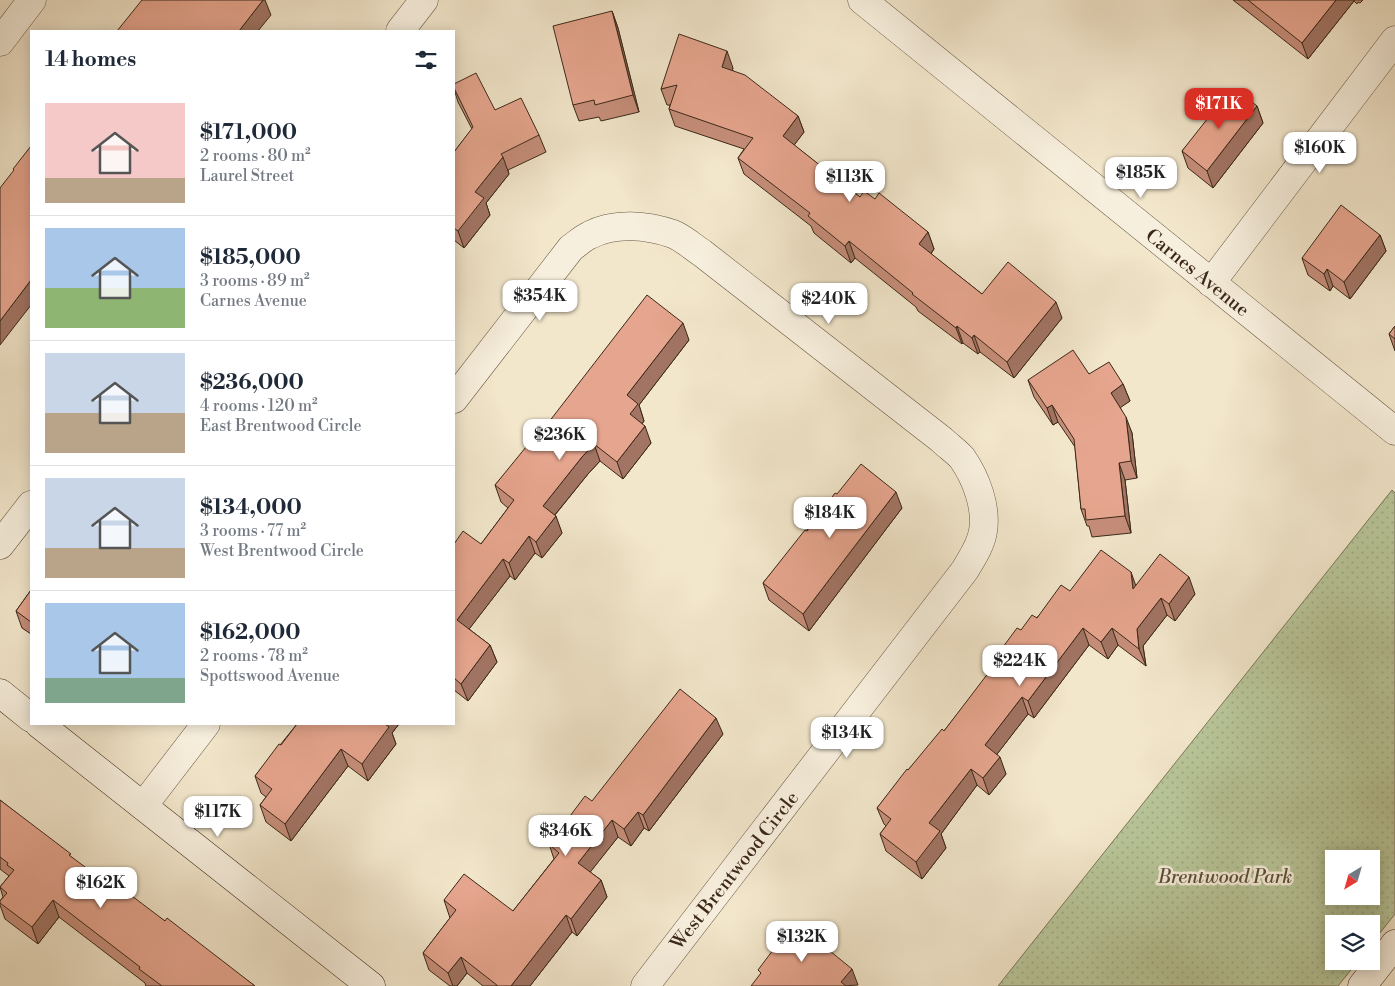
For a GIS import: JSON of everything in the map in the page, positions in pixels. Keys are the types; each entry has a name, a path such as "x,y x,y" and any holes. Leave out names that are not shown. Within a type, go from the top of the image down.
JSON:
{"street":[{"path":"0,42 32,0"},
{"path":"401,30 424,0"},
{"name":"Carnes Avenue","path":"862,0 1395,431"},
{"path":"1211,282 1395,40"},
{"name":"West Brentwood Circle","path":"455,398 571,248 590,234 615,227 648,227 674,235 702,253 961,457 975,482 983,507 983,531 976,553 966,570 645,986"},
{"path":"0,546 30,506"},
{"path":"0,693 30,717"},
{"path":"40,725 371,986"},
{"path":"143,806 205,725"},
{"path":"1362,986 1395,944"}],"green space":[{"name":"Brentwood Park","path":"1392,490 1395,493 1395,914 1380,933 1380,915 1325,915 1325,970 1351,970 1338,986 998,986"}],"building":[{"path":"142,0 263,0 240,30 118,30"},
{"path":"1248,0 1336,0 1302,43"},
{"path":"612,11 633,95 595,105 594,100 573,105 553,26"},
{"path":"679,34 727,51 722,67 745,75 798,116 783,136 860,197 864,191 875,199 879,193 928,232 919,244 982,294 1008,262 1056,302 1007,362 974,335 972,338 957,326 956,328 849,241 845,246 808,216 810,213 738,158 753,138 669,109 677,85 661,89"},
{"path":"476,73 495,110 521,98 539,135 501,154 503,157 475,192 484,198 458,231 455,229 455,151 473,127 455,90 455,84"},
{"path":"1235,89 1257,106 1207,171 1182,151 1223,99 1226,101"},
{"path":"30,147 30,281 0,321 0,188"},
{"path":"1341,205 1380,235 1344,282 1327,269 1324,274 1302,258"},
{"path":"647,295 683,323 627,395 638,404 630,414 645,426 617,462 594,444 543,506 556,516 536,542 529,536 509,563 503,559 457,620 490,645 461,684 455,679 455,543 463,531 481,544 514,500 495,485 526,447 528,449"},
{"path":"1395,326 1395,339 1389,334"},
{"path":"1073,350 1089,374 1109,362 1123,384 1111,393 1126,417 1131,461 1119,463 1125,516 1086,520 1085,509 1081,509 1074,439 1052,405 1047,408 1028,380"},
{"path":"861,464 896,492 803,614 763,583 805,530 807,531 835,493 837,494"},
{"path":"1101,550 1131,572 1133,589 1160,554 1189,577 1169,604 1161,598 1137,629 1139,649 1112,628 1101,642 1083,628 1028,701 1022,697 985,745 1000,757 983,778 971,769 929,823 940,831 916,862 880,834 891,819 877,808 907,769 942,729 944,731 989,672 986,670 1017,628 1021,630 1032,615 1037,618 1061,585 1070,591"},
{"path":"30,591 30,621 16,611"},
{"path":"680,689 716,718 643,815 638,812 624,829 612,820 578,863 601,880 571,919 566,915 511,986 498,986 461,957 448,973 423,953 456,910 444,900 464,874 513,911 559,853 549,844 585,796 592,801"},
{"path":"296,725 386,725 389,727 362,764 341,749 285,824 260,805 272,789 255,776 279,744 281,745"},
{"path":"0,800 121,894 124,890 165,921 167,918 255,986 162,986 53,900 32,927 0,903 7,893 0,887 14,870 0,857"},
{"path":"794,922 831,950 852,969 841,982 846,986 751,986 761,973 758,970"}]}
